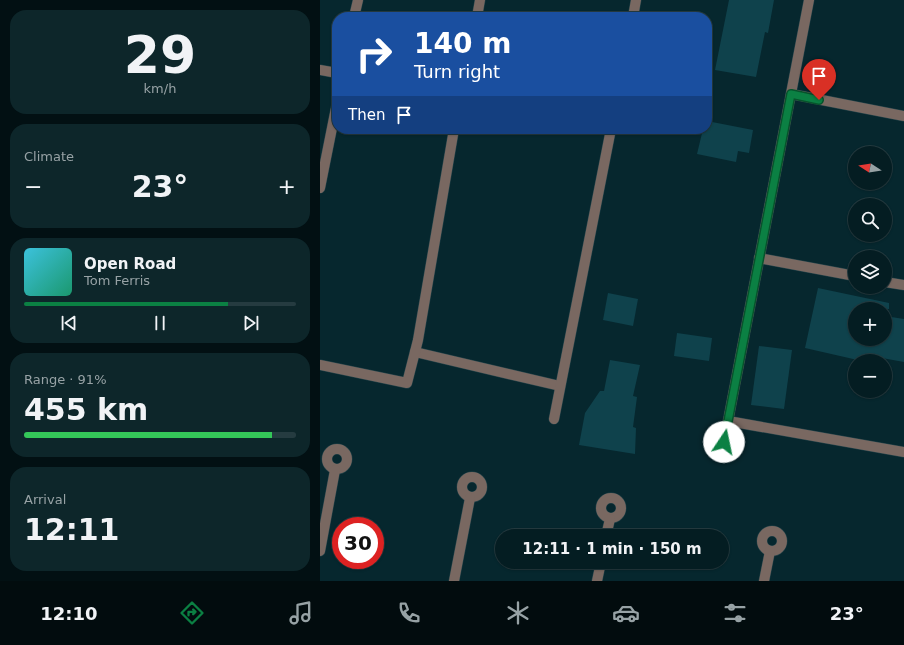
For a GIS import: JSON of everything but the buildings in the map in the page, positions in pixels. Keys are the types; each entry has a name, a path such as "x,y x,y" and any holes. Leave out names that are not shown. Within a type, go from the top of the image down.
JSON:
{"street":[{"path":"355,12 358,0"},
{"path":"478,12 480,0"},
{"path":"634,12 636,0"},
{"path":"724,442 809,0"},
{"path":"320,70 332,72"},
{"path":"791,94 904,116"},
{"path":"320,188 332,128"},
{"path":"320,365 407,382 415,352 453,134"},
{"path":"554,419 610,134"},
{"path":"759,258 848,275"},
{"path":"892,283 904,285"},
{"path":"415,352 560,386"},
{"path":"728,420 904,452"},
{"path":"320,551 335,470"},
{"path":"454,581 470,498"},
{"path":"608,529 610,519"},
{"path":"764,581 770,551"},
{"path":"597,581 600,569"}],"route":[{"path":"724,442 791,94 819,100"}]}
